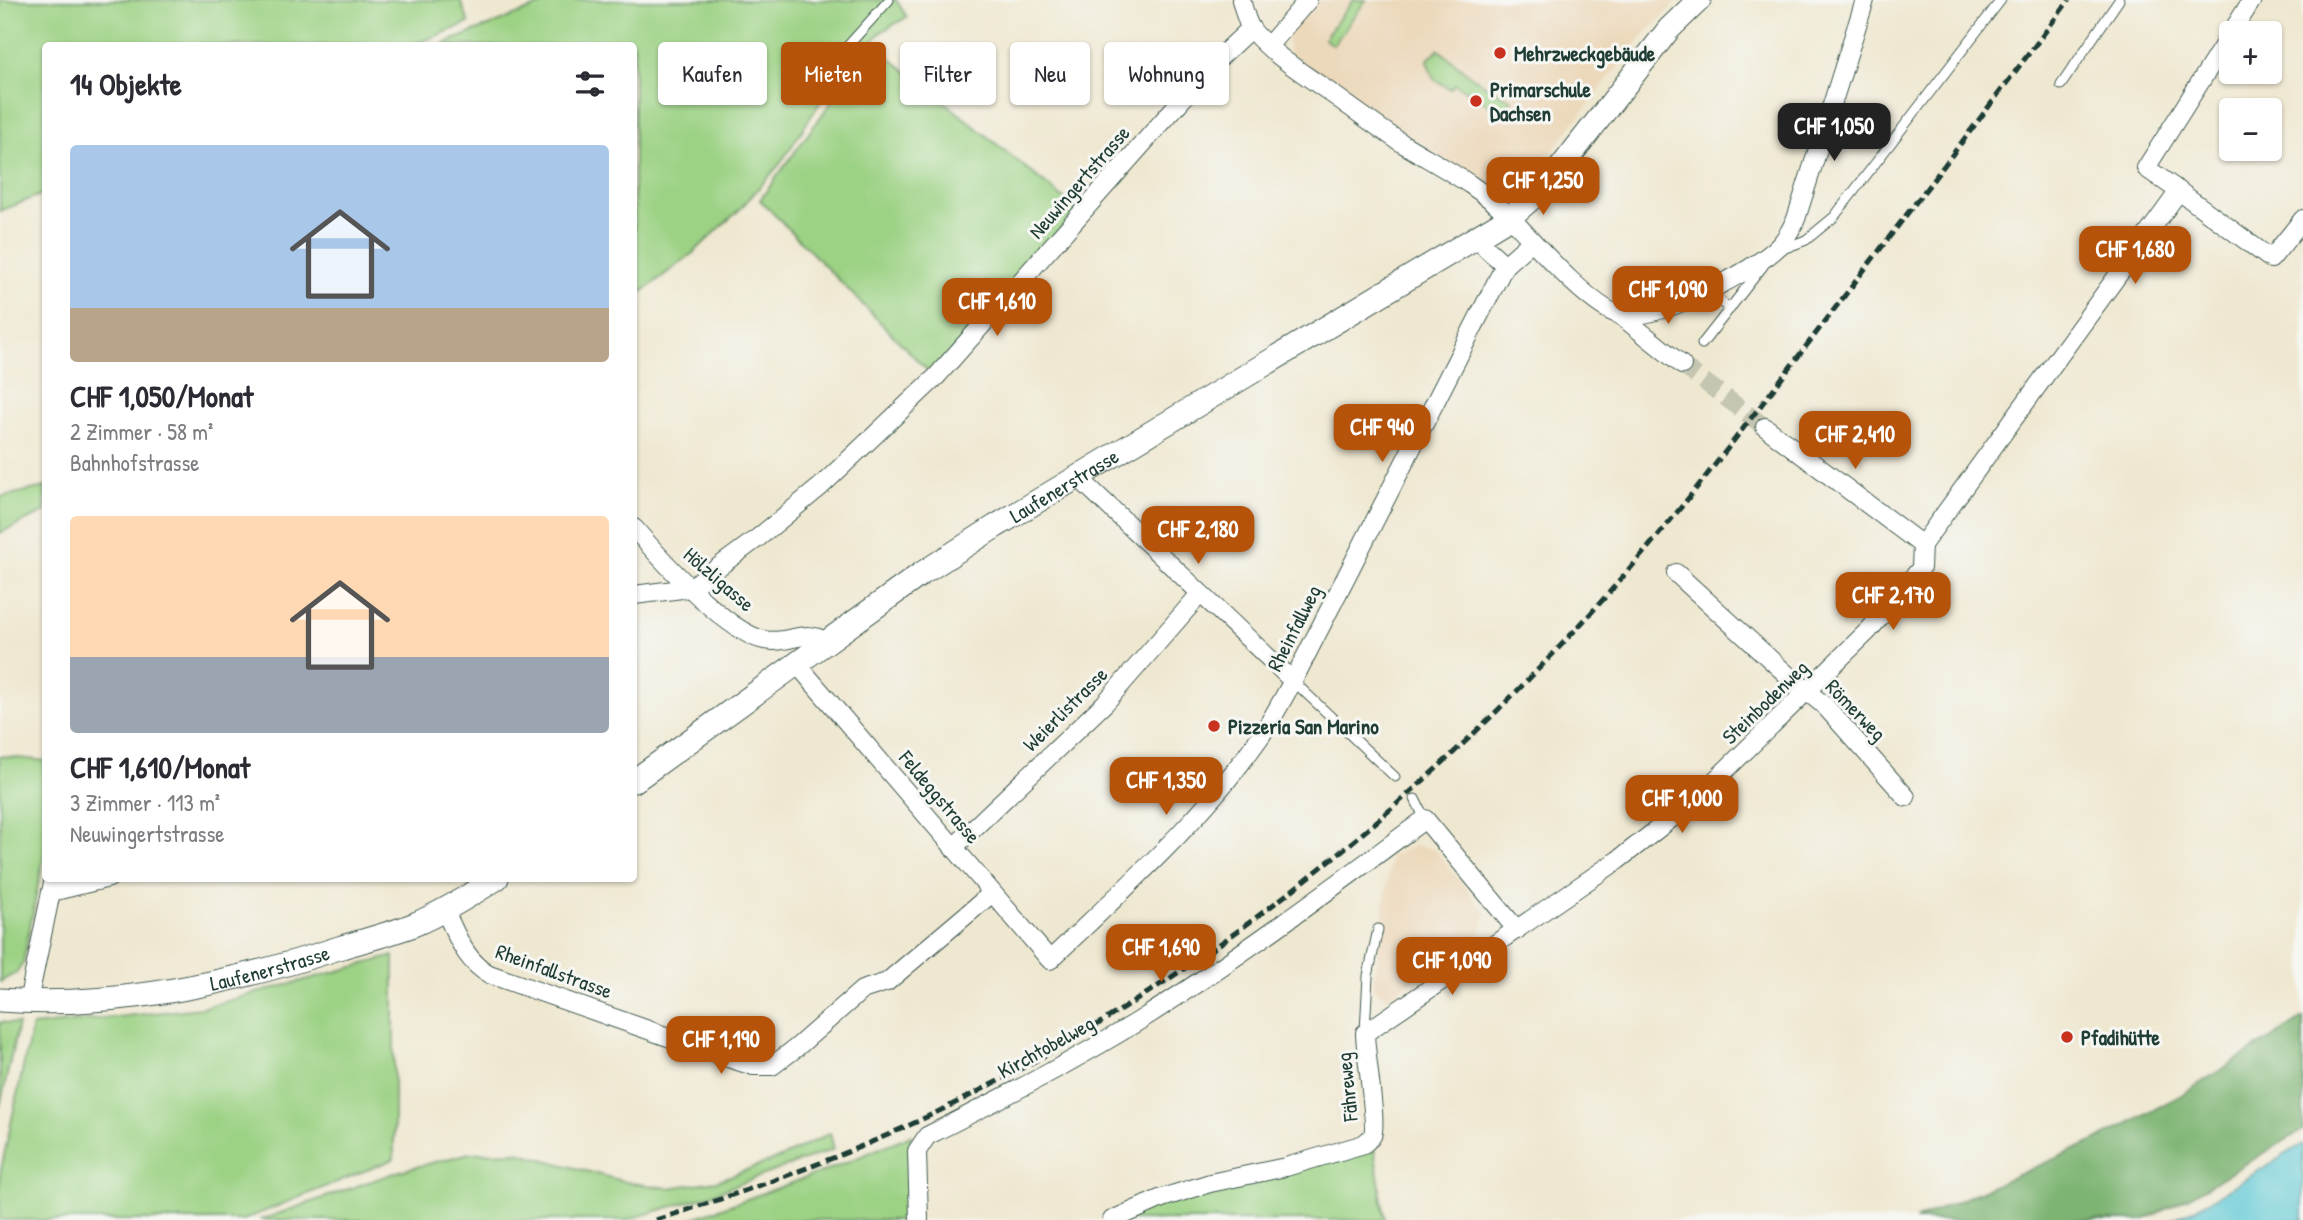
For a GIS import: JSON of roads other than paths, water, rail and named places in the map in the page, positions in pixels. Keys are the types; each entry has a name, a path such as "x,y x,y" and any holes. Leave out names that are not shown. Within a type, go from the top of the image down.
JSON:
{"street":[{"path":"1241,0 1251,27 1292,66 1386,133 1490,198 1577,285 1604,307 1620,315 1682,365"},
{"path":"1268,46 1308,0"},
{"name":"Laufenerstrasse","path":"637,779 921,574 1510,217 1548,184 1669,29 1699,0"},
{"path":"1620,315 1651,312 1708,291 1746,271 1773,252 1788,236 1796,219 1865,0"},
{"path":"2252,0 2146,168 2271,258 2303,219"},
{"name":"Neuwingertstrasse","path":"690,589 820,487 936,377 1217,60 1251,27"},
{"path":"1765,427 1922,545 2179,191"},
{"path":"1479,237 1486,248 1505,265"},
{"name":"Rheinfallweg","path":"1050,960 1134,880 1210,798 1262,735 1293,681 1505,265 1532,241"},
{"path":"1078,477 1293,681"},
{"name":"Hölzligasse","path":"637,531 690,589 737,627 756,637 779,641 811,635 826,642"},
{"name":"Steinbodenweg","path":"1365,1033 1618,860 1695,800 1870,630 1921,568 1922,545"},
{"name":"Römerweg","path":"1676,573 1825,706 1906,797"},
{"path":"637,595 690,589"},
{"name":"Weierlistrasse","path":"953,848 1105,703 1200,594"},
{"name":"Feldeggstrasse","path":"797,664 1050,960"},
{"path":"1425,819 1517,930"},
{"name":"Kirchtobelweg","path":"919,1220 917,1151 927,1136 1057,1068 1141,1020 1258,943 1425,819"},
{"path":"28,1002 52,885 76,882"},
{"name":"Laufenerstrasse","path":"0,1000 28,1002 88,999 162,992 218,982 286,965 414,924 490,882"},
{"name":"Rheinfallstrasse","path":"444,909 468,958 476,967 489,974 725,1057 765,1067 772,1066 789,1054 862,990 887,982 991,894"},
{"name":"Fähreweg","path":"1112,1220 1162,1198 1198,1187 1355,1148 1372,1136 1374,1121 1365,1054 1365,1033"}],"lane":[{"path":"851,42 889,0"},
{"path":"1702,344 1773,252 1806,240 1834,217 2001,0"},
{"path":"2061,85 2119,0"},
{"path":"1708,291 1730,309"},
{"path":"1293,681 1395,777"},
{"path":"1415,799 1425,819"},
{"path":"1365,1033 1368,976 1378,929"}],"water":[{"path":"2303,1144 2303,1220 2171,1220 2197,1208"}],"tunnel":[{"path":"1682,365 1765,427"}],"railway":[{"path":"656,1220 831,1159 933,1114 1023,1067 1111,1016 1196,960 1279,900 1359,837 1435,770 1509,699 1579,626 1642,554 1762,404 2069,0"}],"place":[{"name":"Mehrzweckgebäude","path":"1500,53"},
{"name":"Primarschule Dachsen","path":"1476,101"},
{"name":"Pizzeria San Marino","path":"1214,726"},
{"name":"Pfadihütte","path":"2067,1037"}]}
